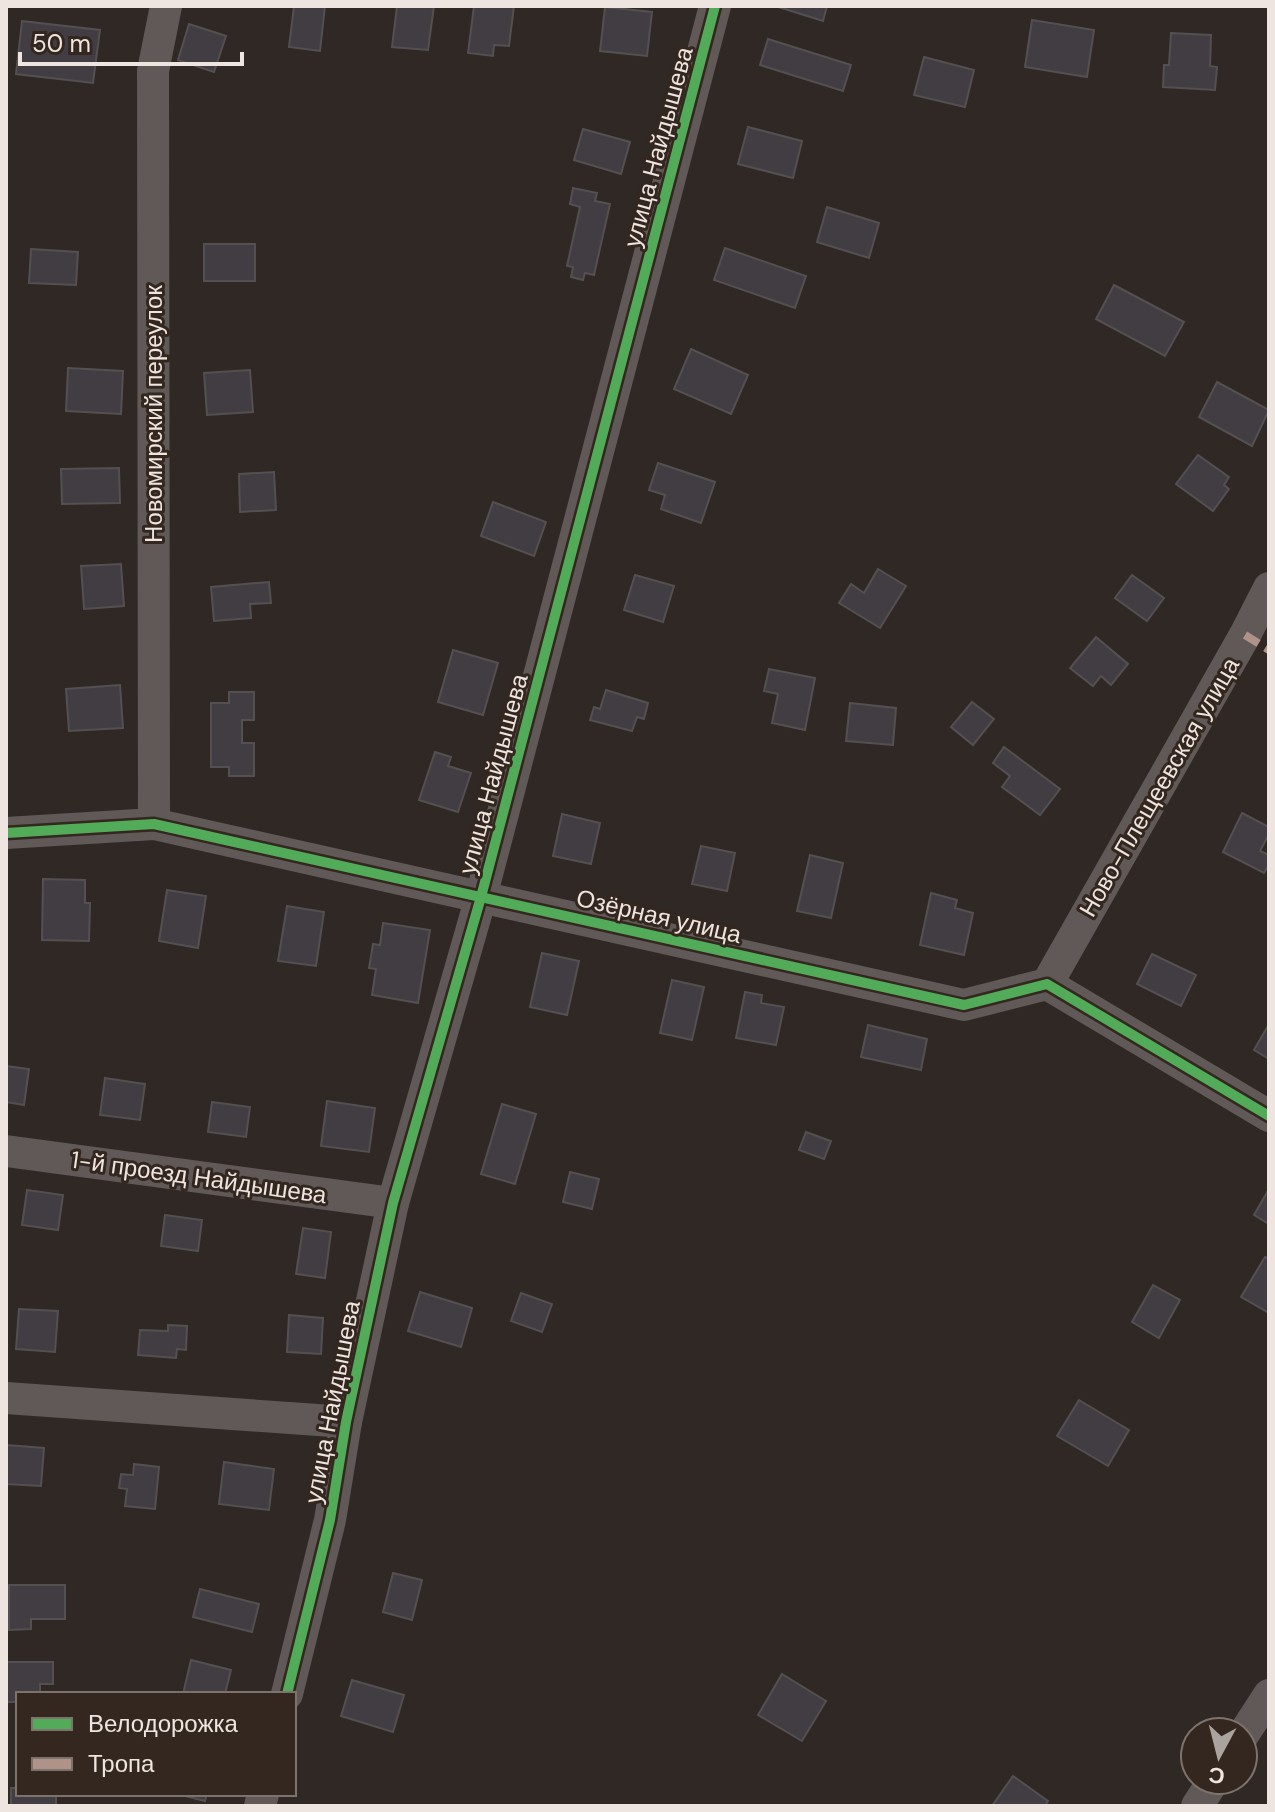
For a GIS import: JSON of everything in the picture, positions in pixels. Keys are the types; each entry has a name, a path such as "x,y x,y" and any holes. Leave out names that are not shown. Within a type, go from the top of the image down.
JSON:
{"street":[{"name":"Новомирский переулок","path":"154,824 153,71 166,6"},
{"name":"улица Найдышева","path":"287,1692 330,1520 346,1422 393,1203 481,897 715,6"},
{"name":"Ново-Плещеевская улица","path":"1047,984 1269,588"},
{"name":"Озёрная улица","path":"6,833 154,824 964,1005 1047,984"},
{"path":"1047,984 1269,1116"},
{"name":"1-й проезд Найдышева","path":"6,1151 393,1203"},
{"path":"6,1398 346,1422"},
{"path":"1255,1716 1269,1695"}],"building":[{"path":"294,6 325,6 320,51 289,47"},
{"path":"397,6 434,6 428,50 392,47"},
{"path":"474,6 514,6 509,46 494,45 493,56 468,53"},
{"path":"775,6 827,6 823,21"},
{"path":"605,7 652,12 647,56 600,51"},
{"path":"1032,20 1094,30 1087,77 1025,67"},
{"path":"22,21 100,30 93,83 16,74"},
{"path":"189,24 226,36 214,72 178,60"},
{"path":"1171,33 1211,35 1210,66 1217,67 1215,90 1163,87 1164,65 1169,65"},
{"path":"768,39 851,65 843,91 760,65"},
{"path":"924,57 974,70 965,107 914,95"},
{"path":"748,127 802,141 793,178 738,164"},
{"path":"583,129 630,142 621,174 574,160"},
{"path":"573,188 597,193 595,201 610,204 594,275 585,273 583,280 571,277 573,267 567,266 580,207 570,204"},
{"path":"827,207 879,223 869,258 817,242"},
{"path":"204,244 255,244 255,281 204,281"},
{"path":"725,248 806,276 795,308 714,280"},
{"path":"31,249 78,252 76,285 29,283"},
{"path":"1114,285 1184,322 1165,356 1096,319"},
{"path":"691,349 748,375 731,414 674,389"},
{"path":"68,368 123,371 121,414 66,411"},
{"path":"250,370 253,412 207,415 204,373"},
{"path":"1217,382 1269,410 1252,446 1199,417"},
{"path":"1198,455 1229,477 1224,485 1229,489 1213,511 1176,484"},
{"path":"658,463 715,482 701,523 661,509 665,495 649,490"},
{"path":"119,468 120,503 62,504 61,469"},
{"path":"274,472 276,510 240,512 239,474"},
{"path":"493,502 546,522 534,556 481,536"},
{"path":"121,564 124,606 84,609 81,566"},
{"path":"878,569 906,586 880,628 839,603 851,584 864,593"},
{"path":"635,575 674,586 663,622 624,610"},
{"path":"1132,575 1164,598 1147,621 1115,598"},
{"path":"269,582 271,603 250,604 251,618 214,621 211,587"},
{"path":"1096,637 1128,664 1111,685 1101,676 1093,686 1070,668"},
{"path":"453,650 498,663 483,715 438,702"},
{"path":"769,669 815,678 805,730 772,723 778,694 764,691"},
{"path":"120,685 123,728 69,731 66,689"},
{"path":"606,690 648,703 644,719 637,717 632,731 590,720 594,707 600,709"},
{"path":"229,692 254,692 254,720 242,720 242,743 254,743 254,776 229,776 229,767 211,767 211,703 229,703"},
{"path":"972,702 994,719 973,745 951,727"},
{"path":"850,703 896,708 893,745 846,741"},
{"path":"1004,747 1060,789 1040,815 1002,787 1010,776 993,763"},
{"path":"435,752 451,757 448,766 471,773 458,812 419,800"},
{"path":"1242,813 1269,827 1269,834 1260,851 1269,855 1269,864 1264,873 1223,852"},
{"path":"562,814 600,823 591,864 553,856"},
{"path":"701,846 735,853 727,891 692,884"},
{"path":"810,855 843,863 831,918 797,911"},
{"path":"43,879 85,880 85,903 90,903 89,941 42,940"},
{"path":"167,890 206,896 198,948 159,941"},
{"path":"931,893 957,900 955,908 973,913 964,955 920,945"},
{"path":"287,906 324,912 316,966 278,961"},
{"path":"383,923 430,930 418,1003 372,995 376,969 369,968 373,944 380,945"},
{"path":"542,953 579,961 567,1015 530,1007"},
{"path":"1152,954 1196,975 1181,1006 1137,984"},
{"path":"672,980 704,987 692,1040 660,1033"},
{"path":"745,992 762,995 761,1003 784,1007 776,1045 736,1038"},
{"path":"1269,1024 1269,1059 1254,1050"},
{"path":"868,1025 927,1039 921,1070 861,1057"},
{"path":"6,1066 29,1069 24,1105 6,1102"},
{"path":"105,1078 145,1084 140,1120 100,1115"},
{"path":"327,1101 375,1108 369,1152 321,1146"},
{"path":"212,1102 250,1107 246,1137 208,1132"},
{"path":"502,1104 536,1114 515,1184 481,1174"},
{"path":"806,1132 831,1141 824,1159 799,1150"},
{"path":"570,1172 599,1179 592,1209 563,1202"},
{"path":"1269,1189 1269,1224 1254,1215"},
{"path":"27,1190 63,1195 58,1230 22,1225"},
{"path":"165,1215 202,1220 198,1251 161,1246"},
{"path":"303,1228 331,1232 325,1278 296,1274"},
{"path":"1265,1257 1269,1259 1269,1313 1241,1297"},
{"path":"1153,1285 1180,1300 1159,1338 1132,1322"},
{"path":"420,1292 472,1308 461,1347 408,1331"},
{"path":"521,1293 552,1304 542,1332 511,1321"},
{"path":"19,1309 58,1311 55,1352 16,1349"},
{"path":"289,1315 323,1318 321,1354 287,1352"},
{"path":"168,1325 187,1326 186,1350 177,1349 176,1358 138,1355 140,1330 168,1331"},
{"path":"1079,1400 1129,1430 1108,1466 1057,1436"},
{"path":"6,1445 44,1448 41,1486 6,1484"},
{"path":"224,1462 274,1469 269,1510 219,1504"},
{"path":"134,1464 159,1467 155,1509 125,1506 127,1489 119,1488 121,1474 133,1475"},
{"path":"393,1573 422,1580 412,1620 383,1612"},
{"path":"9,1585 65,1585 65,1619 31,1619 31,1629 9,1630"},
{"path":"200,1589 259,1604 252,1632 193,1617"},
{"path":"191,1660 231,1670 226,1692 183,1692"},
{"path":"7,1662 53,1662 53,1684 40,1684 40,1692 16,1692 16,1702 7,1702"},
{"path":"782,1674 826,1701 802,1741 758,1715"},
{"path":"352,1680 404,1695 393,1732 341,1716"},
{"path":"1013,1776 1048,1801 1045,1806 992,1806"},
{"path":"11,1788 16,1788 16,1796 56,1796 56,1806 11,1806"},
{"path":"185,1796 206,1796 205,1801"}],"marked path":[{"path":"1245,635 1269,650"}],"cycle path":[{"path":"287,1692 330,1520 346,1422 393,1203 481,897 715,6"},
{"path":"6,833 154,824 964,1005 1047,984 1269,1116"}]}
